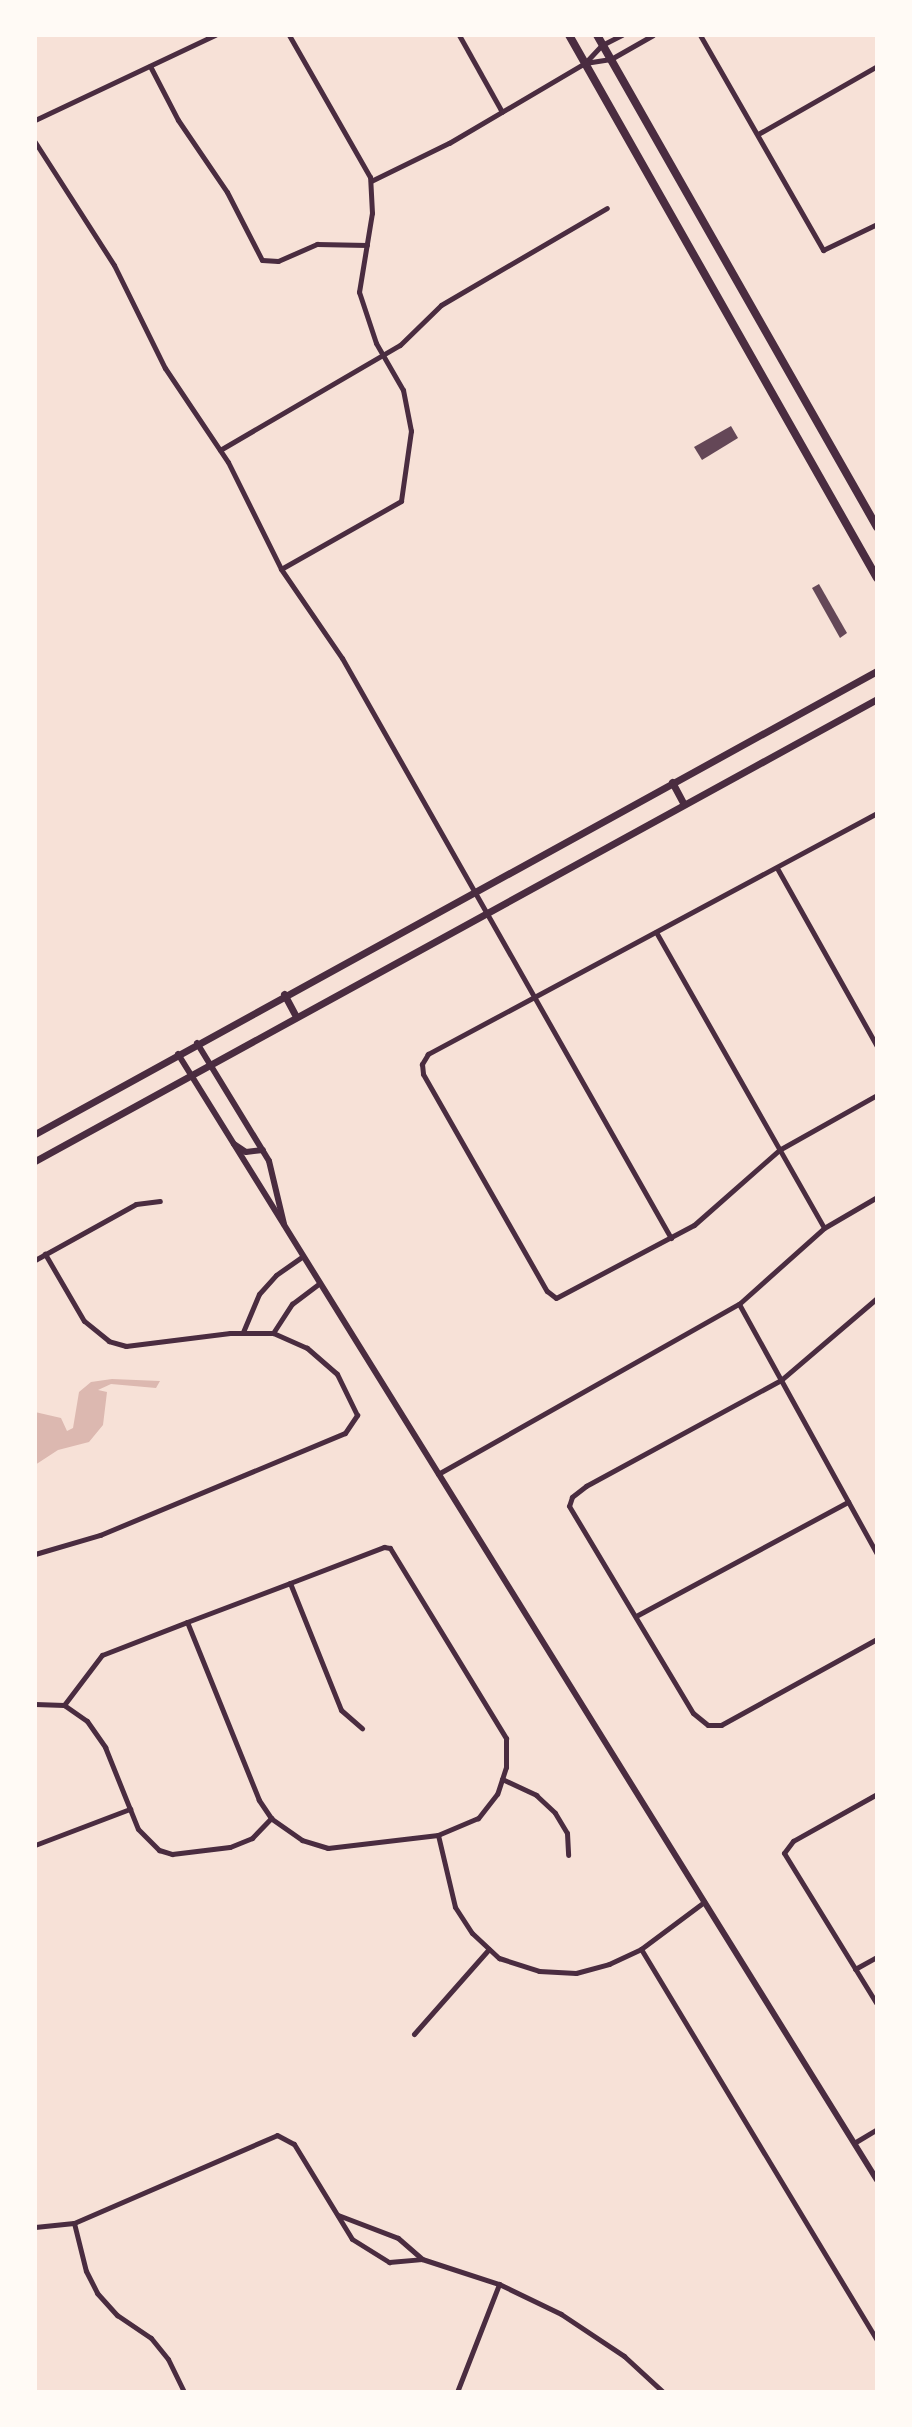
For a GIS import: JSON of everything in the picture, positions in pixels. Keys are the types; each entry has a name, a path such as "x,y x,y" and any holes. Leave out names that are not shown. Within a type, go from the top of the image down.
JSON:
{"main road":[{"path":"569,35 877,578"},
{"path":"597,35 877,527"},
{"path":"35,1134 474,890 877,671"},
{"path":"35,1161 295,1015 877,699"},
{"path":"672,782 684,803"},
{"path":"284,995 295,1015"}],"street":[{"path":"35,120 215,35"},
{"path":"281,569 401,501 411,431 403,390 365,317 359,292 367,245 371,181 361,155 289,35"},
{"path":"460,35 502,112"},
{"path":"371,181 403,168 502,112 586,63 602,45 622,35"},
{"path":"586,63 611,59 653,35"},
{"path":"700,35 823,250 877,224"},
{"path":"150,66 178,120 227,192 262,260 278,261 317,244 367,245"},
{"path":"758,134 877,66"},
{"path":"35,142 114,265 165,368 220,450 281,569 342,658 671,1238"},
{"path":"220,450 384,355 441,305 607,208"},
{"path":"877,813 428,1054 422,1064 423,1074 552,1297 565,1297 671,1238 709,1214 779,1150 877,1095"},
{"path":"777,868 877,1046"},
{"path":"656,932 824,1228"},
{"path":"197,1043 263,1150 276,1181 285,1230"},
{"path":"178,1054 318,1284 877,2180"},
{"path":"232,1143 246,1152 263,1150"},
{"path":"438,1474 739,1304 824,1228 877,1197"},
{"path":"35,1260 135,1204 160,1201"},
{"path":"35,1553 156,1513 345,1433 356,1420 356,1408 337,1374 307,1348 273,1333 243,1332 126,1346 109,1341 84,1321 46,1254"},
{"path":"243,1332 259,1294 276,1275 302,1257"},
{"path":"273,1333 292,1304 318,1284"},
{"path":"877,1298 781,1380 586,1486 569,1500 575,1521 694,1713 708,1725 721,1725 877,1639"},
{"path":"739,1304 877,1553"},
{"path":"636,1616 848,1502"},
{"path":"64,1705 102,1655 187,1622 290,1583 390,1548 494,1713 506,1738 502,1779 497,1794 478,1818 438,1835 328,1848 302,1840 271,1818 259,1800 187,1622"},
{"path":"290,1583 341,1710 362,1728"},
{"path":"35,1703 64,1705 87,1721 105,1747 130,1809 148,1843 172,1854 230,1847 252,1838 271,1818"},
{"path":"502,1779 536,1795 555,1813 567,1833 568,1855"},
{"path":"877,1794 785,1849 784,1857 877,2004"},
{"path":"35,1845 130,1809"},
{"path":"438,1835 455,1907 499,1958 539,1970 576,1973 641,1949 704,1902"},
{"path":"414,2034 443,2006 489,1949"},
{"path":"641,1949 877,2340"},
{"path":"855,1969 877,1958"},
{"path":"854,2143 877,2129"},
{"path":"35,2227 74,2223 277,2135 293,2144 352,2239 371,2254 389,2262 422,2259 499,2284 590,2332 663,2392"},
{"path":"338,2215 398,2238 422,2259"},
{"path":"74,2223 86,2271 97,2292 117,2315 150,2338 168,2359 184,2392"},
{"path":"457,2392 499,2284"}],"shaded area":[{"path":"112,1379 160,1381 156,1388 111,1384 98,1390 107,1392 103,1425 89,1442 58,1450 35,1465 35,1412 61,1418 67,1431 73,1428 79,1392 91,1382"}],"building":[{"path":"731,426 738,438 702,460 694,447"},
{"path":"819,584 847,633 840,638 812,588"}]}
